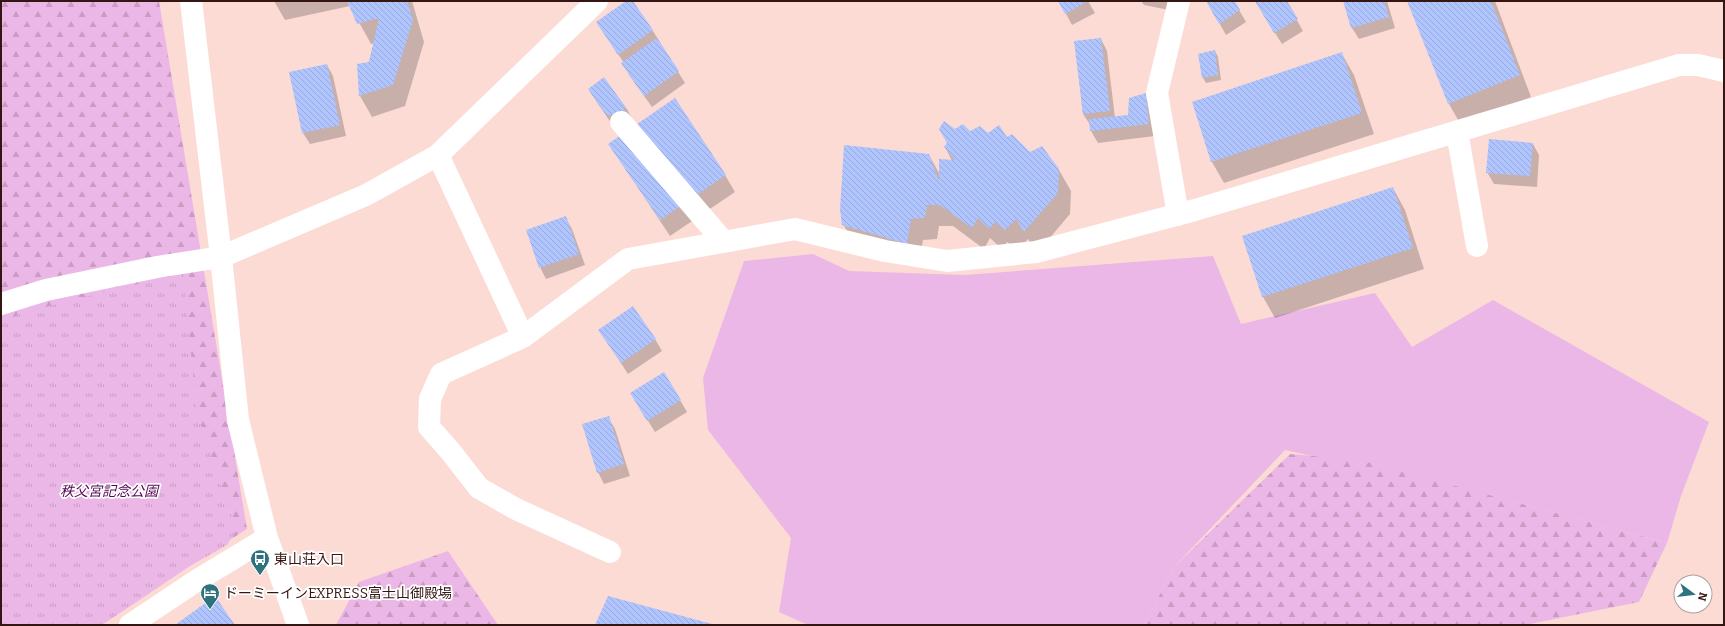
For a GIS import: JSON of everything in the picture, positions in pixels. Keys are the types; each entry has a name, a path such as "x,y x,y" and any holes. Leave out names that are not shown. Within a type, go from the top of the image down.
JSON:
{"street":[{"path":"191,1 222,257 238,420 267,538 298,625"},
{"path":"1,304 46,290 83,282 157,267 222,257 366,195 438,155 597,1"},
{"path":"1178,215 1157,93 1179,1"},
{"path":"610,552 516,509 479,488 429,427 430,399 441,374 522,337 628,259 795,229 885,251 948,261 1036,252 1178,215 1679,65 1698,65 1724,71"},
{"path":"621,122 724,242"},
{"path":"1457,132 1477,246"},
{"path":"438,155 522,337"},
{"path":"130,625 196,581 267,538"}],"green space":[{"path":"1,1 159,1 247,529 97,625 1,625"},
{"path":"813,254 849,271 964,275 1213,256 1241,324 1375,293 1412,347 1493,300 1709,422 1681,496 1667,543 1507,500 1285,450 1174,567 1144,625 808,625 779,612 791,538 708,430 703,378 744,261"},
{"name":"秩父宮記念公園","path":"183,273 197,414 236,530 227,545 190,566 102,625 1,625 1,320 60,303"},
{"path":"1290,454 1359,460 1667,543 1639,602 1525,625 1144,625 1174,567"},
{"path":"448,551 498,625 336,625 359,582"}],"building":[{"path":"347,1 407,1 413,20 393,85 359,96 357,64 369,62 379,18 357,24"},
{"path":"626,1 633,1 653,30 618,55 596,22"},
{"path":"1058,1 1088,1 1065,14"},
{"path":"1206,1 1235,1 1240,10 1219,24"},
{"path":"1255,1 1287,1 1298,19 1274,33"},
{"path":"1343,1 1384,1 1389,17 1351,28"},
{"path":"1407,1 1491,1 1520,75 1448,104"},
{"path":"657,38 679,71 644,96 621,63"},
{"path":"1101,38 1110,111 1083,114 1074,41"},
{"path":"1215,50 1218,75 1202,78 1198,54"},
{"path":"1342,52 1362,113 1211,162 1192,102"},
{"path":"327,64 340,125 302,133 289,72"},
{"path":"604,77 627,109 607,116 588,89"},
{"path":"1146,93 1149,124 1090,131 1089,119 1128,115 1129,98"},
{"path":"675,98 726,175 660,220 608,144"},
{"path":"944,121 955,129 963,124 970,131 980,126 988,133 999,125 1007,137 1012,134 1030,152 1042,146 1059,169 1058,193 1024,232 1016,219 1005,230 995,222 989,229 978,218 972,228 940,205 927,205 925,218 911,219 907,244 842,225 840,210 844,145 929,154 939,182 939,159 955,160 944,147 947,143 939,129"},
{"path":"1489,139 1533,143 1530,176 1486,173"},
{"path":"1393,187 1413,248 1262,297 1242,236"},
{"path":"566,216 579,254 539,268 526,230"},
{"path":"633,306 656,339 621,363 598,330"},
{"path":"664,372 681,400 647,421 630,393"},
{"path":"609,416 624,464 597,473 582,424"},
{"name":"ドーミーインEXPRESS富士山御殿場","path":"215,596 235,625 175,625"},
{"path":"608,596 716,625 595,625"}],"place":[{"name":"東山荘入口","path":"260,576"},
{"name":"ドーミーインEXPRESS富士山御殿場","path":"210,610"}]}
